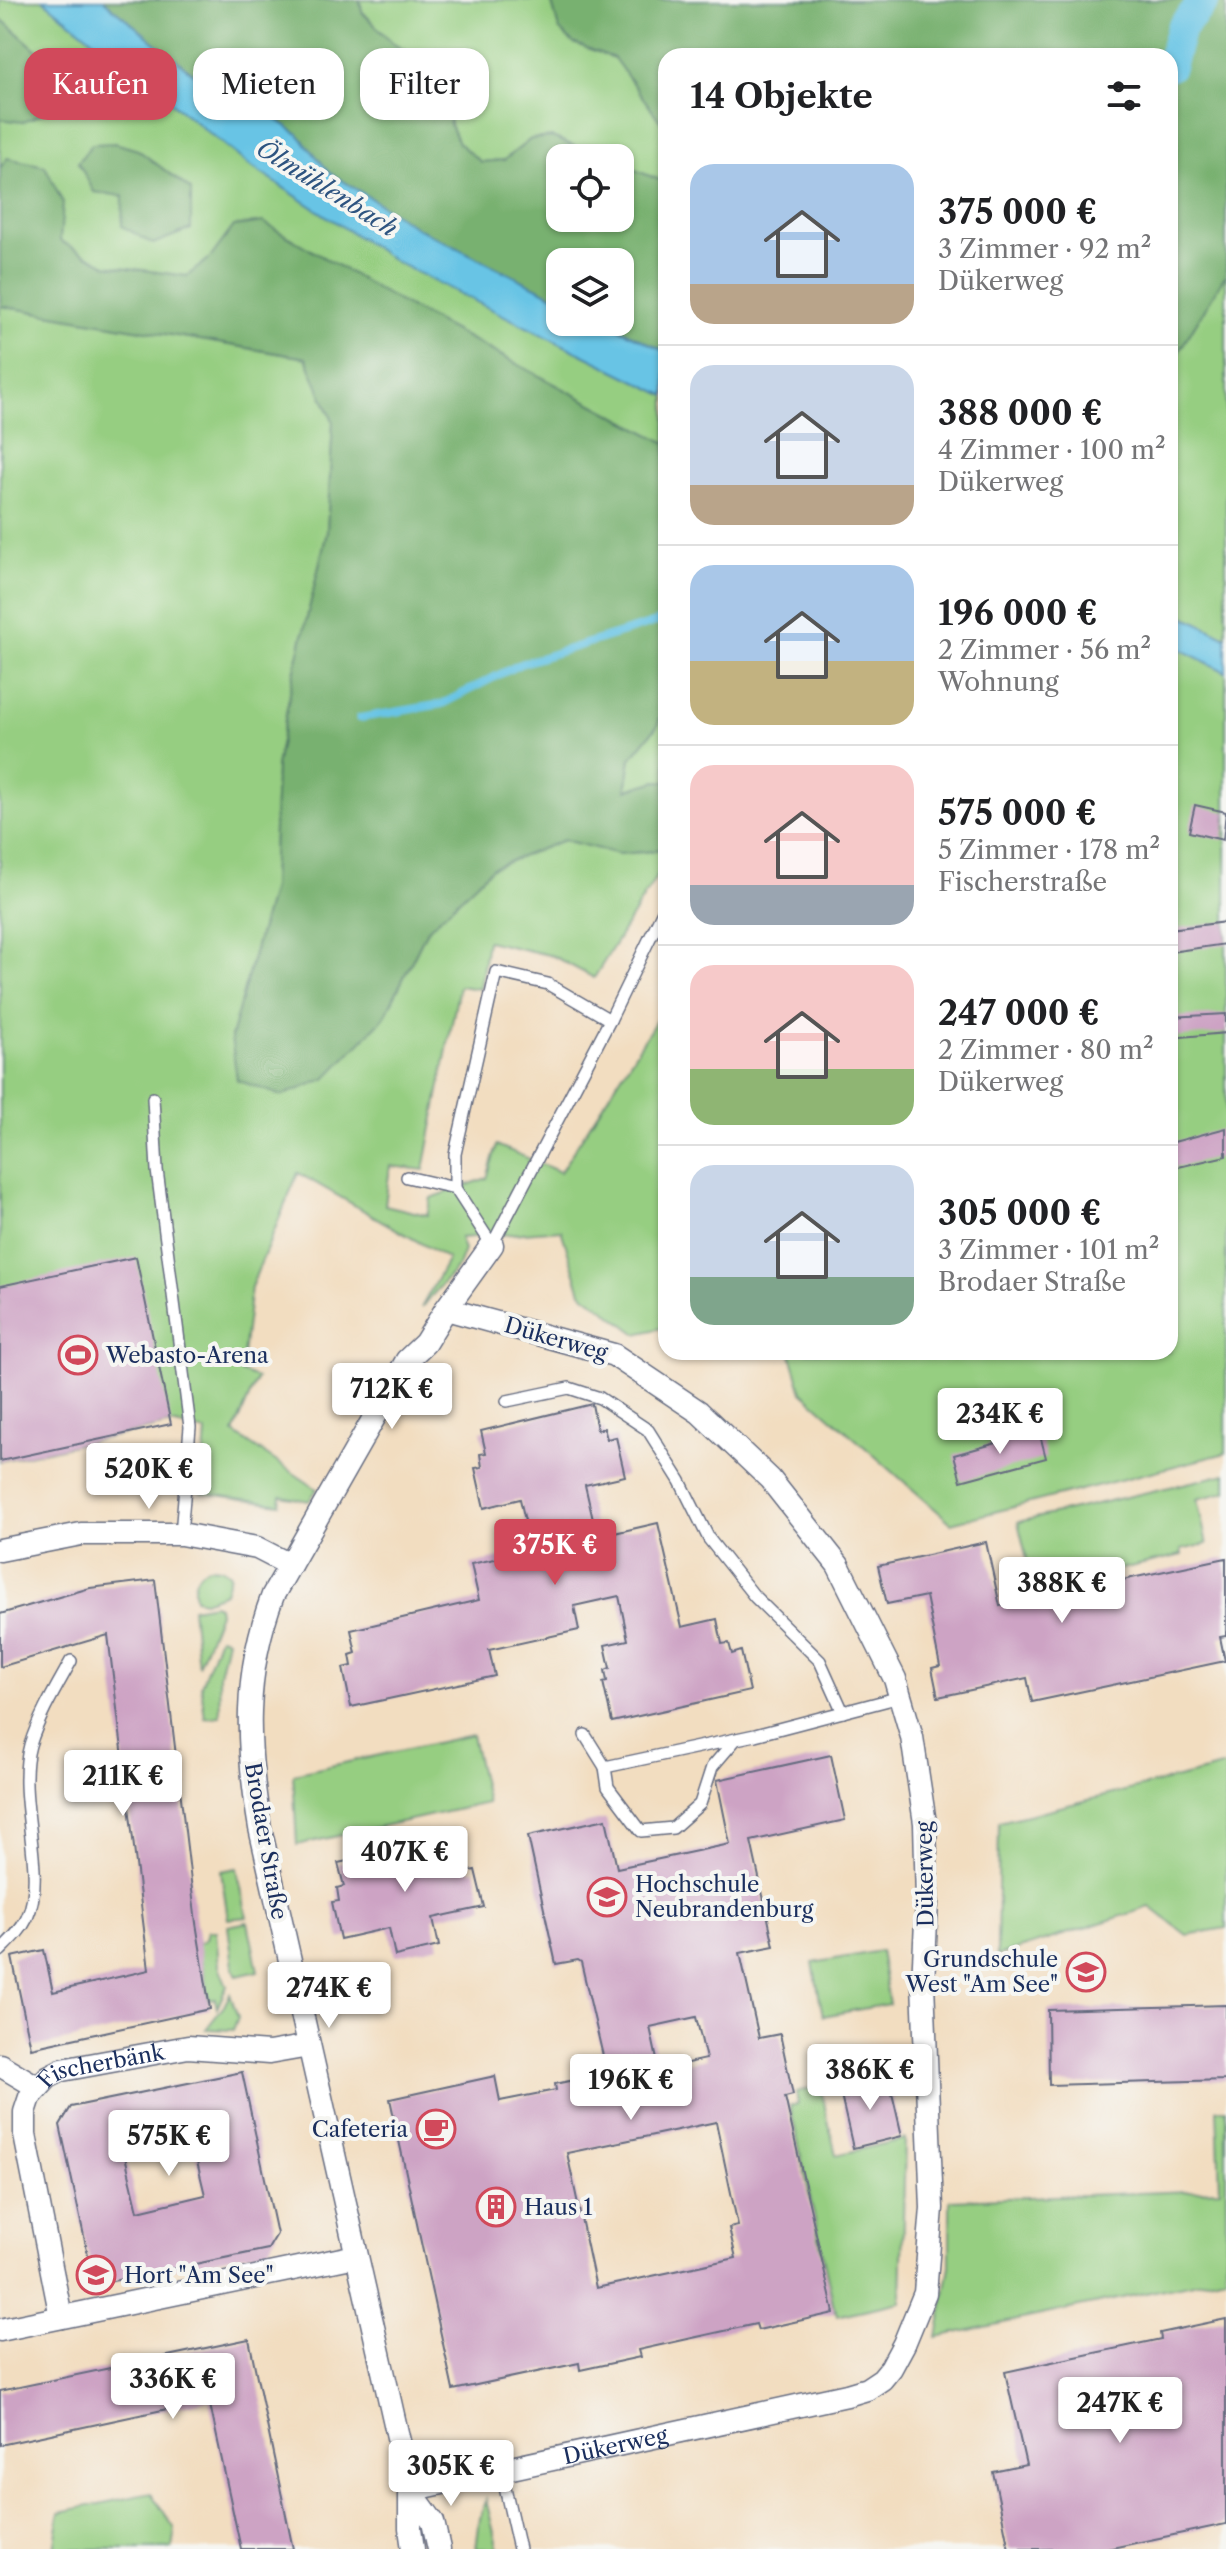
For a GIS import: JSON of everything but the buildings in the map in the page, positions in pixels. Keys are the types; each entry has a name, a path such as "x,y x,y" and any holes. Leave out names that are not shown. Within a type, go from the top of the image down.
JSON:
{"street":[{"name":"Brodaer Straße","path":"413,2549 410,2490 260,1828 250,1770 249,1701 263,1622 273,1595 407,1360 425,1343 492,1245"},
{"name":"Dükerweg","path":"410,2490 867,2389 891,2368 925,2293 932,2208 923,1983 927,1901 925,1823 912,1737 895,1679 838,1565 770,1479 699,1412 614,1355 446,1309"},
{"path":"0,1550 81,1534 181,1534 257,1548 290,1565"},
{"name":"Fischerbänk","path":"61,2317 25,2135 25,2112 37,2087 62,2070 169,2049 207,2047 269,2053 309,2046"},
{"path":"0,2065 37,2087"},
{"path":"0,2330 356,2256"},
{"name":"Brodaer Straße","path":"410,2490 433,2522 439,2549"}],"lane":[{"path":"610,1020 548,984 496,972 455,1154 455,1188 492,1245 610,1020 658,921"},
{"path":"153,1098 157,1170 190,1427 181,1534"},
{"path":"407,1177 455,1188"},
{"path":"507,1401 569,1388 600,1398 648,1430 680,1481 709,1539 755,1597 820,1661 843,1712"},
{"path":"0,1951 27,1917 32,1901 34,1873 26,1783 30,1746 48,1703 71,1661"},
{"path":"605,1767 736,1739 900,1697"},
{"path":"585,1735 605,1767 608,1787 641,1831 673,1828 700,1804 712,1767 736,1739"},
{"path":"501,2470 519,2549"}],"green space":[{"path":"0,0 43,0 103,48 34,48 0,18"},
{"path":"103,0 360,0 362,12 401,48 360,48 360,120 449,120 458,143 481,162 504,160 531,139 552,137 569,144 546,144 546,232 634,232 634,170 658,179 658,348 634,336 634,248 546,248 546,292 419,229 329,172 298,134 277,120 344,120 344,48 193,48 193,73 177,60 177,48 162,48"},
{"path":"360,0 551,0 559,29 573,43 614,58 658,118 658,180 634,170 634,144 569,144 552,137 531,139 504,160 481,162 458,143 449,120 489,120 489,48 401,48 392,43 362,11"},
{"path":"551,0 1226,0 1226,274 1178,353 1178,48 658,48 658,118 614,58 573,43 559,29"},
{"path":"0,18 34,48 24,48 24,120 28,120 23,122 0,119"},
{"path":"0,33 31,48 24,48 24,120 177,120 177,107 249,165 396,262 658,392 658,439 398,301 264,223 251,224 329,285 350,542 328,357 0,285"},
{"path":"115,143 138,150 191,190 191,229 153,244 122,226 123,196 94,192 78,162 92,144"},
{"path":"7,158 45,166 63,203 60,241 106,265 187,276 210,258 234,226 263,222 398,301 658,439 658,723 631,758 626,790 658,781 658,849 618,854 564,840 492,868 427,930 384,1018 325,1079 282,1096 237,1080 231,1037 272,888 276,767 327,532 333,421 306,358 0,306 0,168"},
{"path":"1226,274 1226,637 1178,613 1178,353"},
{"path":"0,306 306,358 333,421 327,532 276,767 272,888 231,1037 384,1018 427,930 492,868 564,840 619,854 658,849 658,874 594,978 553,956 487,941 480,989 459,986 424,1170 390,1166 385,1205 427,1215 431,1198 487,1178 497,1145 560,1172 658,1018 658,1329 637,1334 581,1292 561,1230 460,1238 464,1250 458,1266 421,1308 448,1259 298,1173 251,1287 241,1372 257,1378 234,1433 317,1489 309,1501 281,1496 280,1504 201,1493 206,1432 171,1424 0,1461"},
{"path":"1178,648 1226,672 1226,1453 951,1523 802,1392 792,1360 1178,1360"},
{"path":"658,723 658,781 626,791 631,758"},
{"path":"1226,1474 1226,1492 1197,1499 1207,1544 1181,1550 1182,1555 1034,1589 1018,1522"},
{"path":"208,1567 221,1568 230,1574 225,1593 204,1601 195,1599 196,1580"},
{"path":"218,1606 219,1613 198,1666 192,1608"},
{"path":"219,1637 227,1639 219,1675 220,1716 205,1718 201,1685"},
{"path":"472,1735 487,1803 297,1845 293,1774"},
{"path":"1226,1766 1226,1928 1187,1935 1150,1907 997,1956 999,1822"},
{"path":"237,1868 247,1917 228,1919 221,1871"},
{"path":"248,1922 258,1971 237,1976 228,1926"},
{"path":"208,1931 216,1931 219,1966 227,1986 217,2008 215,1999 209,2000 198,1944 206,1939"},
{"path":"880,1951 889,2004 823,2016 813,1963"},
{"path":"230,1994 238,2017 233,2030 206,2029 224,2006"},
{"path":"820,2086 836,2155 905,2139 901,2302 836,2316 790,2106 798,2104 796,2092"},
{"path":"1217,2109 1226,2109 1226,2276 937,2337 950,2266 950,2200 1220,2190"},
{"path":"151,2493 175,2529 172,2549 54,2549 60,2512"},
{"path":"486,2500 498,2549 476,2549"}],"water":[{"path":"43,0 103,0 162,48 103,48"},
{"name":"Ölmühlenbach","path":"177,60 193,73 193,120 277,120 298,134 329,172 419,229 546,292 546,336 634,336 658,348 658,392 396,262 249,165 177,107"},
{"path":"1178,613 1226,637 1226,672 1178,648"}],"waterway":[{"path":"1175,48 1181,28 1205,0"},
{"path":"360,718 442,704 520,664 658,621"}],"place":[{"name":"Webasto-Arena","path":"78,1355"},
{"name":"Hochschule Neubrandenburg","path":"607,1897"},
{"name":"Grundschule West \"Am See\"","path":"1086,1972"},
{"name":"Cafeteria","path":"436,2129"},
{"name":"Haus 1","path":"496,2207"},
{"name":"Hort \"Am See\"","path":"96,2275"}]}
